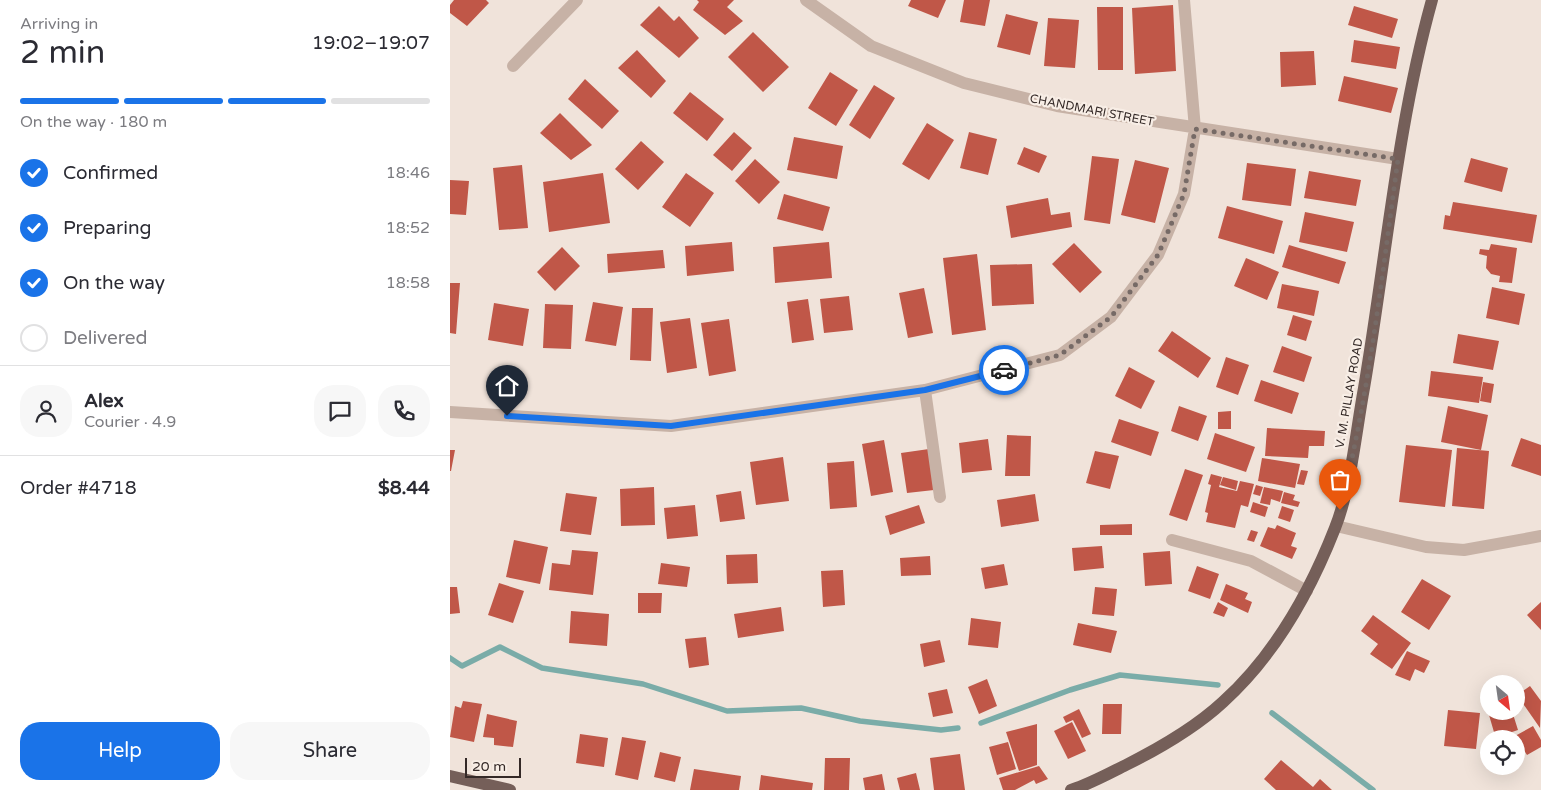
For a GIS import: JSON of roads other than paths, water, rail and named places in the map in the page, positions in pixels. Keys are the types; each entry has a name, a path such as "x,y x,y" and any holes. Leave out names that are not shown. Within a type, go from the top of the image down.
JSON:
{"main road":[{"name":"V. M. PILLAY ROAD","path":"1078,789 1152,752 1191,727 1223,703 1264,658 1307,591 1336,526 1348,477 1370,352 1398,159 1419,48 1432,0"},
{"path":"450,776 510,790"}],"street":[{"path":"513,66 577,0"},
{"name":"CHANDMARI STREET","path":"806,0 871,46 964,83 1057,106 1195,129 1398,159"},
{"path":"450,412 671,426 925,390 1060,355 1111,317 1158,255 1184,194 1195,129 1184,0"},
{"path":"925,390 940,498"},
{"path":"1336,526 1426,547 1464,550 1541,536"},
{"path":"1172,540 1251,560 1307,591"}],"waterway":[{"path":"450,658 462,666 500,647 542,668 643,684 727,711 801,708 860,721 941,730 958,728"},
{"path":"981,723 1070,690 1120,675 1218,685"},
{"path":"1272,713 1373,790"}]}
